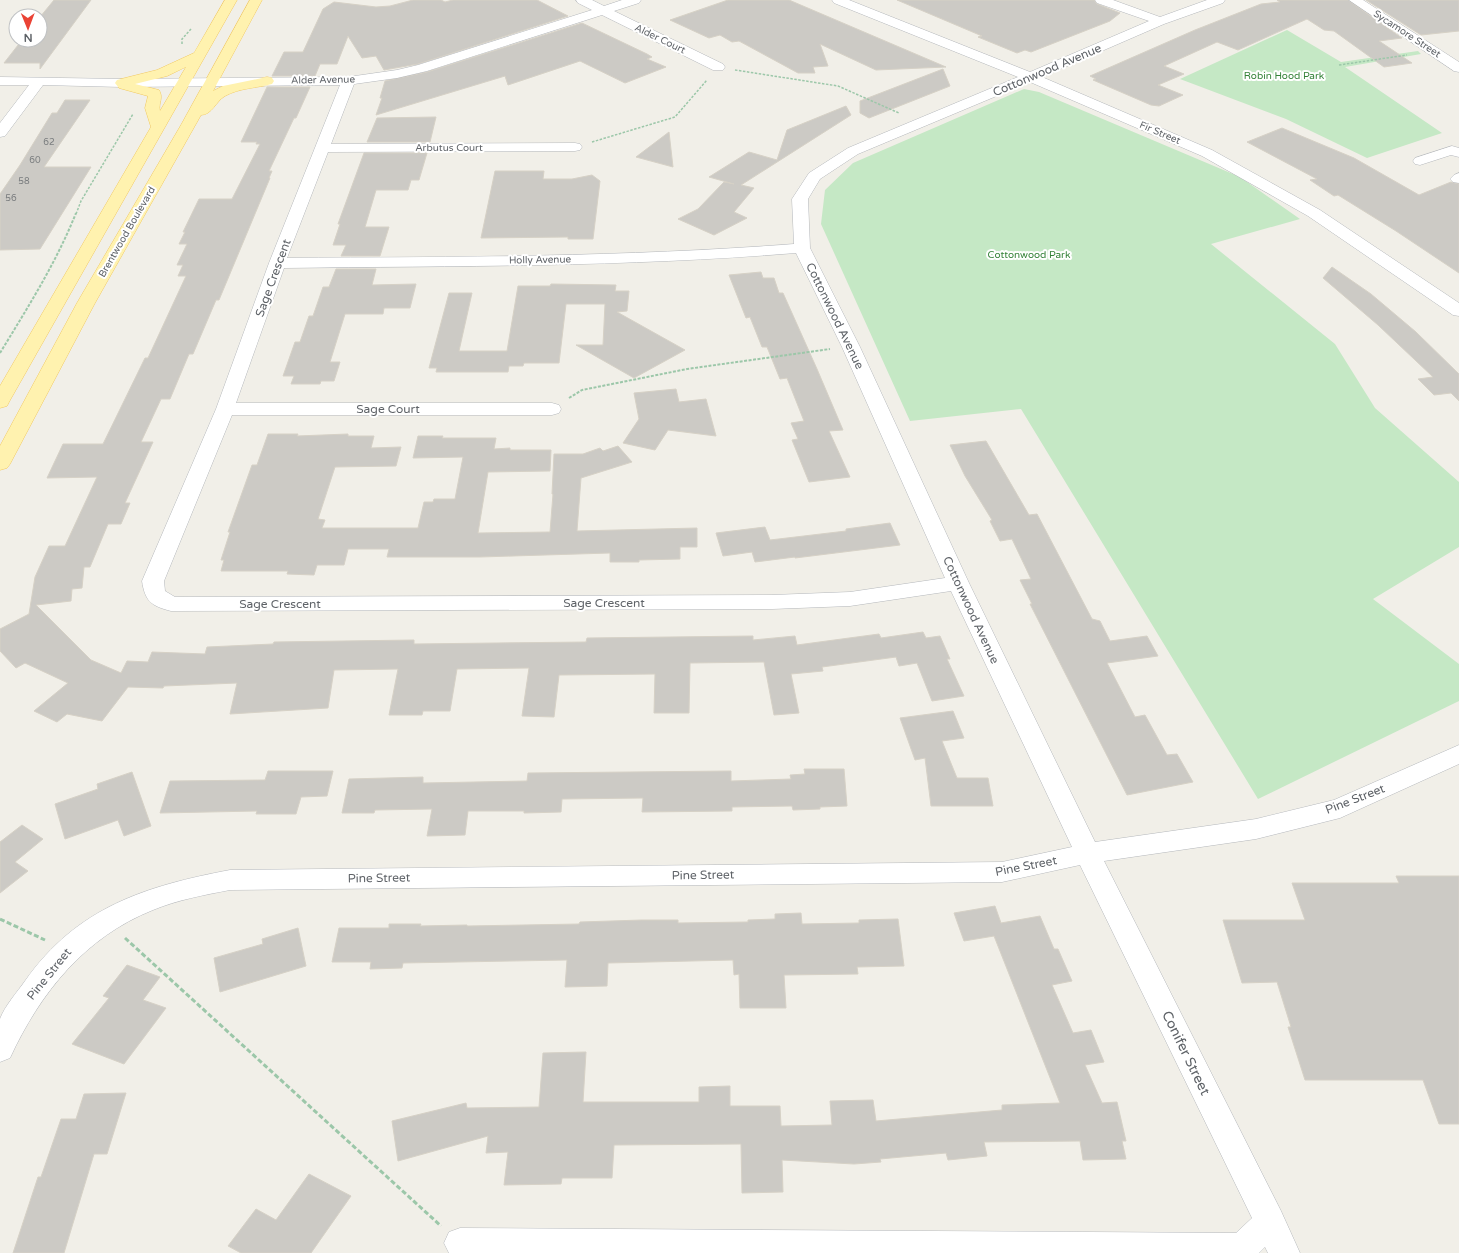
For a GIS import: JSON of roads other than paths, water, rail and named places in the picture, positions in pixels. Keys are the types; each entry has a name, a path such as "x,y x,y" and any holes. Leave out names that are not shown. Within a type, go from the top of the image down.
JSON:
{"main road":[{"path":"0,402 230,0"},
{"name":"Brentwood Boulevard","path":"0,464 86,303 188,125 256,0"},
{"path":"122,83 162,73 198,56"},
{"path":"224,58 239,74 267,81"},
{"path":"188,125 218,94 228,89 267,81"},
{"path":"122,83 123,85 154,92 155,98 152,108 158,127"}],"street":[{"name":"Alder Court","path":"582,0 718,67"},
{"name":"Alder Avenue","path":"0,81 122,83 348,81 397,74 416,69 635,0"},
{"name":"Fir Street","path":"838,0 1030,78 1207,153 1314,213 1457,308"},
{"path":"1101,0 1160,21"},
{"name":"Cottonwood Avenue","path":"1088,853 958,583 851,347 802,248 800,199 814,176 852,151 1030,78 1160,21 1219,0"},
{"name":"Sycamore Street","path":"1355,0 1459,68"},
{"path":"1436,53 1459,50"},
{"path":"0,133 39,81"},
{"name":"Sage Crescent","path":"348,81 277,263 225,409 153,581 155,596 171,604 772,602 850,599 958,583"},
{"name":"Arbutus Court","path":"322,148 575,147"},
{"path":"1420,161 1452,150 1459,153"},
{"name":"Holly Avenue","path":"277,263 639,259 743,254 802,248"},
{"name":"Sage Court","path":"225,409 552,409"},
{"name":"Pine Street","path":"0,1049 6,1034 39,982 65,951 77,940 120,912 166,894 230,880 1002,872 1088,853 1256,829 1340,808 1459,754"},
{"name":"Conifer Street","path":"1088,853 1284,1253"},
{"path":"460,1243 1242,1248 1270,1222"}],"park label":[{"name":"Robin Hood Park","path":"1284,76"},
{"name":"Cottonwood Park","path":"1029,255"}]}
